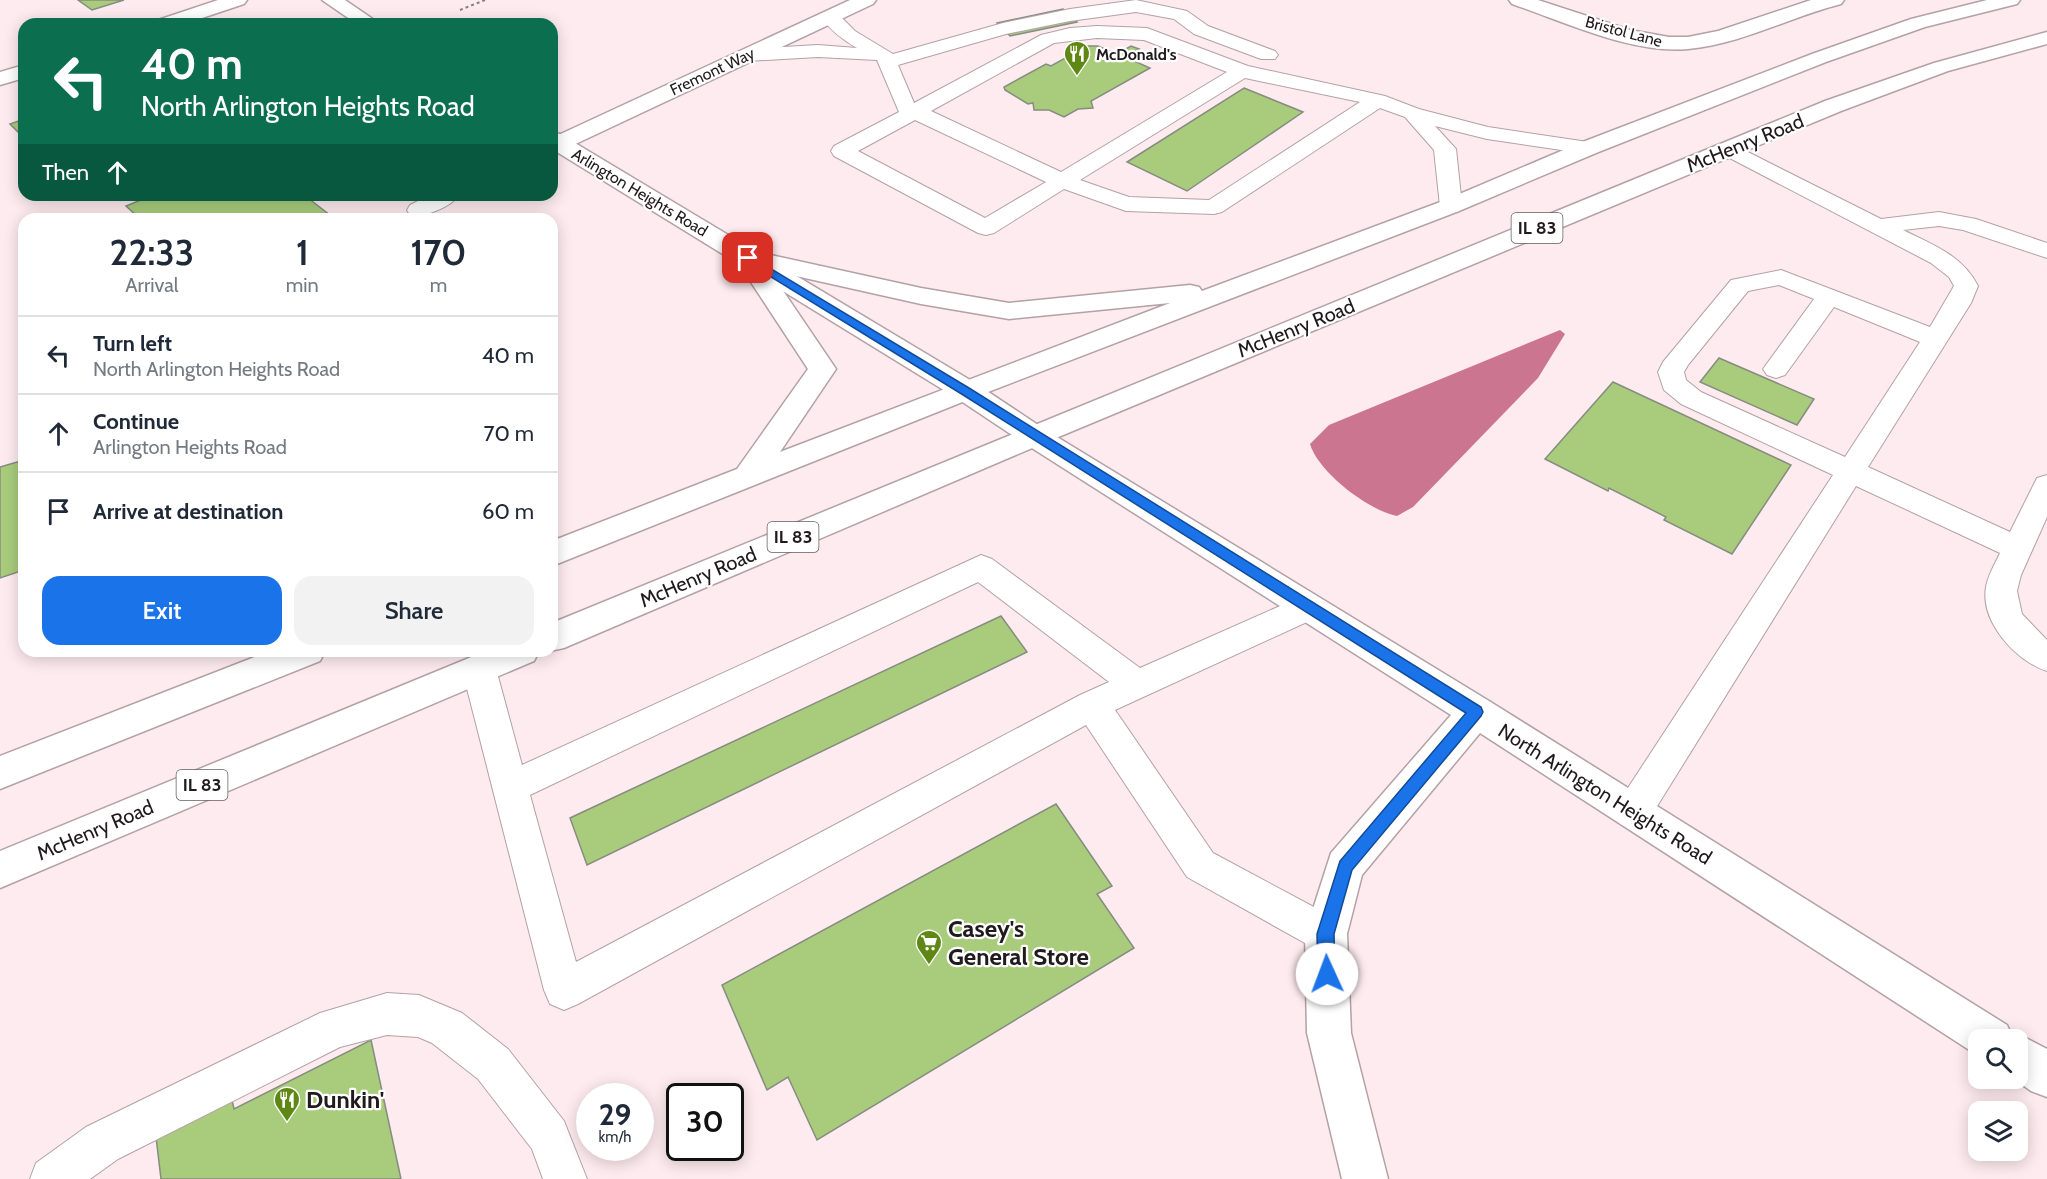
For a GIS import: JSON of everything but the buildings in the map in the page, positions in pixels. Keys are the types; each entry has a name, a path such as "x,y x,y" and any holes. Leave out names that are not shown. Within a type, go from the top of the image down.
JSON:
{"main road":[{"path":"183,18 237,0"},
{"path":"332,0 360,18"},
{"name":"Fremont Way","path":"558,140 866,0"},
{"name":"Bristol Lane","path":"1519,0 1637,38 1665,44 1711,39 1813,4 1834,0"},
{"path":"558,552 964,390 1245,286 1451,206 1588,148 1830,54 1918,23 2010,0"},
{"name":"McHenry Road","path":"558,635 1833,106 1941,67 2047,38"},
{"path":"0,79 18,73"},
{"name":"Arlington Heights Road","path":"558,144 964,390 1034,436"},
{"path":"748,258 921,296 1009,311 1124,301 1245,286"},
{"path":"748,258 822,369 748,476"},
{"name":"North Arlington Heights Road","path":"1034,436 1476,712 1975,1029"},
{"path":"0,773 293,657"},
{"name":"McHenry Road","path":"0,870 508,657"},
{"path":"1365,1179 1329,1033 1326,934 1345,866 1476,712"},
{"path":"2028,1063 2047,1075"}],"lane":[{"path":"747,55 818,51 886,59 1003,29 1070,15 1136,6 1180,15 1201,30 1268,55 1242,71 1062,181 986,228 842,152 1048,39 1070,34 1147,34 1242,71 1378,100 1412,113 1487,134 1588,148"},
{"path":"830,17 848,35 886,59 905,107 1062,181 1126,204 1214,207 1378,100"},
{"path":"1412,113 1445,150 1451,206"},
{"path":"1633,812 1966,286 1959,273 1940,258 1730,149"},
{"path":"418,210 436,201"},
{"path":"1877,226 1922,219 1939,219 1968,224 2047,251"},
{"path":"1935,338 1781,277 1740,285 1676,362 1671,372 1674,384 1690,398 2018,548"},
{"path":"1776,369 1829,296"},
{"path":"2047,485 2001,590 2006,618 2030,647 2047,658"},
{"path":"511,787 981,567 1136,684"},
{"path":"479,669 564,990 1092,705 1309,607"},
{"path":"1092,705 1200,864 1326,934"},
{"path":"52,1179 102,1143 324,1034 387,1014 419,1016 447,1028 493,1064 549,1136 565,1179"}],"path":[{"path":"460,10 485,0"}],"shaded area":[{"path":"1560,330 1565,334 1538,378 1413,507 1397,516 1373,507 1346,489 1315,455 1310,444 1329,425"}],"place":[{"name":"McDonald's","path":"1077,77"},
{"name":"Casey's General Store","path":"929,966"},
{"name":"Dunkin'","path":"287,1123"}],"route":[{"path":"748,258 964,390 1086,469 1476,712 1345,866 1326,934 1327,974"}]}
